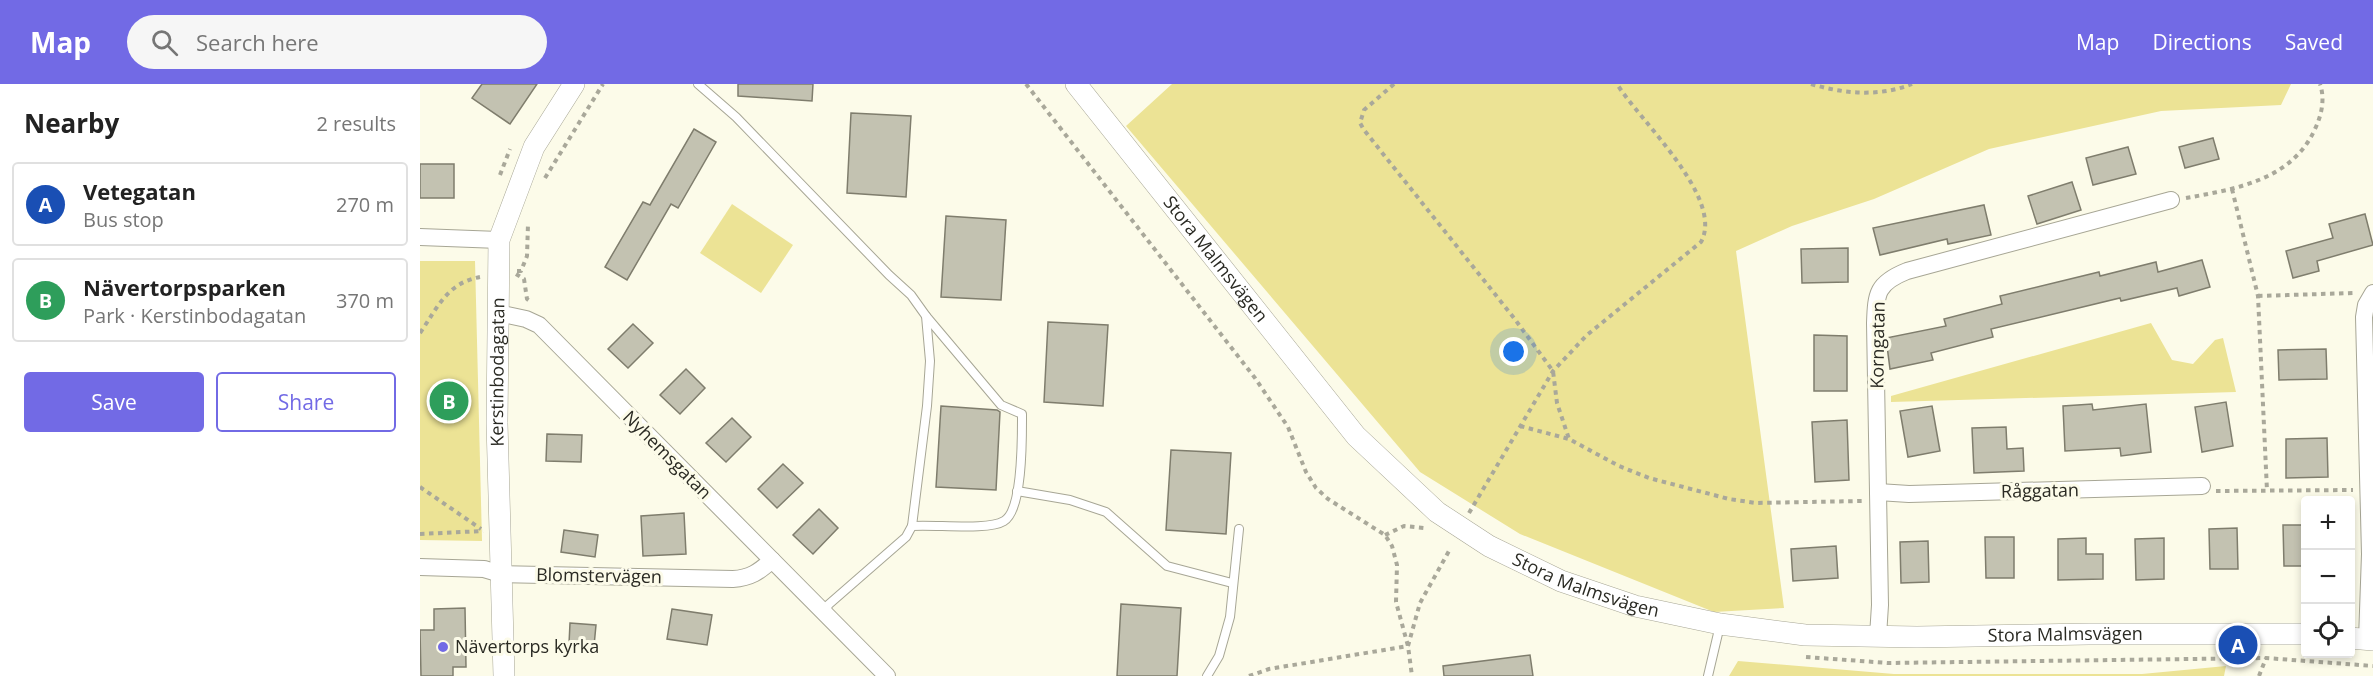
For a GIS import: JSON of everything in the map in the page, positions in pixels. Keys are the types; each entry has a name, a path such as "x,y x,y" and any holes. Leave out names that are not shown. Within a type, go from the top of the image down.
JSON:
{"street":[{"name":"Kerstinbodagatan","path":"504,676 497,423 499,240 534,147 574,84"},
{"name":"Stora Malmsvägen","path":"1076,84 1356,436 1437,512 1489,546 1560,581 1635,606 1720,624 1805,635 1917,637 2301,634"},
{"name":"Korngatan","path":"1878,636 1880,605 1876,300 1881,287 1890,278 1907,271 2171,200"},
{"path":"420,237 499,240"},
{"path":"2364,639 2370,609 2364,317 2366,305 2372,294"},
{"name":"Nyhemsgatan","path":"498,313 526,319 538,325 887,676"},
{"name":"Råggatan","path":"1878,492 1909,494 2202,486"},
{"name":"Blomstervägen","path":"420,567 484,569 501,574 745,578 759,573 772,560"}],"lane":[{"path":"699,85 736,117 911,295 1001,405 1022,414 1022,442 1017,491 1011,515 1003,523 975,527 912,526"},
{"path":"825,615 828,605 906,537 912,526 927,406 930,361 926,316"},
{"path":"1017,491 1070,500 1106,512 1167,566 1232,583"},
{"path":"1207,676 1219,656 1230,617 1239,529"},
{"path":"1708,676 1720,624"}],"path":[{"path":"545,179 603,84"},
{"path":"1026,84 1255,378 1288,427 1306,472 1316,488 1328,499 1385,535 1395,555 1396,602 1408,646 1412,676"},
{"path":"1394,84 1364,110 1360,123 1553,371 1557,403 1569,440"},
{"path":"1466,519 1553,371 1587,335 1701,242 1705,233 1706,222 1702,206 1693,186 1617,84"},
{"path":"1811,84 1843,91 1876,94 1912,84"},
{"path":"2171,200 2232,189 2271,175 2291,162 2304,149 2319,122 2323,106 2320,84"},
{"path":"2232,189 2258,296 2267,491"},
{"path":"420,333 452,288 467,279 521,271 526,256 528,222"},
{"path":"2258,296 2372,294"},
{"path":"1520,426 1569,440 1629,470 1677,486 1729,499 1756,502 1862,501 1878,492"},
{"path":"2202,486 2214,491 2368,489"},
{"path":"420,487 484,531 420,534"},
{"path":"1408,646 1420,603 1449,551"},
{"path":"1249,676 1269,669 1408,646"},
{"path":"2259,676 2266,658"}],"shaded area":[{"path":"1172,84 2291,84 2281,105 2161,111 1989,149 1874,199 1792,226 1736,251 1784,608 1714,612 1520,534 1420,472 1126,126"},
{"path":"732,204 793,245 761,293 700,253"},
{"path":"420,261 475,261 482,541 420,540"},
{"path":"2151,323 2172,360 2193,364 2215,340 2223,338 2236,392 1891,402 1891,396"},
{"path":"1738,661 1894,674 2142,674 2226,666 2224,676 1729,676"}],"building":[{"path":"482,84 537,84 510,124 472,98"},
{"path":"738,84 813,84 812,101 738,96"},
{"path":"851,113 911,116 906,197 847,193"},
{"path":"694,129 716,142 678,208 671,204 627,280 605,267 643,202 650,205"},
{"path":"2213,138 2219,159 2185,168 2179,147"},
{"path":"2128,147 2136,174 2093,185 2086,158"},
{"path":"420,164 454,164 454,198 420,198"},
{"path":"2072,182 2081,210 2037,224 2028,196"},
{"path":"1984,205 1991,235 1948,244 1947,239 1880,255 1873,228"},
{"path":"2365,214 2373,245 2317,261 2319,271 2293,278 2286,251 2333,238 2329,224"},
{"path":"946,216 1006,220 1001,300 941,297"},
{"path":"1848,248 1848,282 1802,283 1801,249"},
{"path":"2202,260 2210,287 2179,296 2177,288 2121,301 2120,298 1991,329 1993,337 1931,353 1933,360 1890,369 1886,338 1946,326 1944,319 2002,304 2000,296 2099,272 2100,276 2156,262 2158,272"},
{"path":"1048,322 1108,325 1103,406 1044,402"},
{"path":"633,324 653,343 628,368 608,349"},
{"path":"1814,335 1847,336 1847,391 1814,391"},
{"path":"2326,349 2327,379 2279,380 2278,350"},
{"path":"686,369 705,388 680,414 660,395"},
{"path":"2226,402 2233,446 2202,452 2195,407"},
{"path":"2092,404 2093,410 2146,404 2151,452 2121,456 2120,448 2065,451 2063,406"},
{"path":"941,406 1000,412 996,490 936,487"},
{"path":"1932,406 1940,451 1908,457 1900,411"},
{"path":"732,418 751,437 726,462 706,443"},
{"path":"1847,420 1849,480 1815,482 1812,422"},
{"path":"2006,427 2007,449 2023,448 2024,471 1974,473 1972,428"},
{"path":"547,434 582,435 581,462 546,461"},
{"path":"2327,438 2328,477 2286,478 2286,439"},
{"path":"1171,450 1231,453 1226,534 1166,530"},
{"path":"783,464 803,483 777,508 758,489"},
{"path":"819,509 838,528 813,554 793,535"},
{"path":"684,513 686,554 643,556 641,516"},
{"path":"2283,525 2301,525 2301,566 2284,566"},
{"path":"2237,528 2238,569 2210,569 2209,529"},
{"path":"564,530 598,535 595,557 561,552"},
{"path":"1985,537 2014,537 2014,578 1986,578"},
{"path":"2086,538 2086,554 2103,554 2103,579 2058,580 2058,539"},
{"path":"2164,538 2164,579 2136,580 2135,539"},
{"path":"1928,541 1929,582 1901,583 1900,542"},
{"path":"1836,546 1838,578 1793,581 1791,549"},
{"path":"1121,604 1181,608 1177,676 1117,676"},
{"name":"Nävertorps kyrka","path":"465,608 466,667 453,667 453,676 421,676 420,630 434,630 434,609"},
{"path":"672,609 712,615 707,645 667,639"},
{"path":"570,623 596,625 594,646 569,644"},
{"path":"1530,655 1533,676 1444,676 1443,666"}],"place":[{"name":"Nävertorpsparken","path":"449,401"},
{"name":"Vetegatan","path":"2238,645"},
{"name":"Nävertorps kyrka","path":"443,647"}]}
